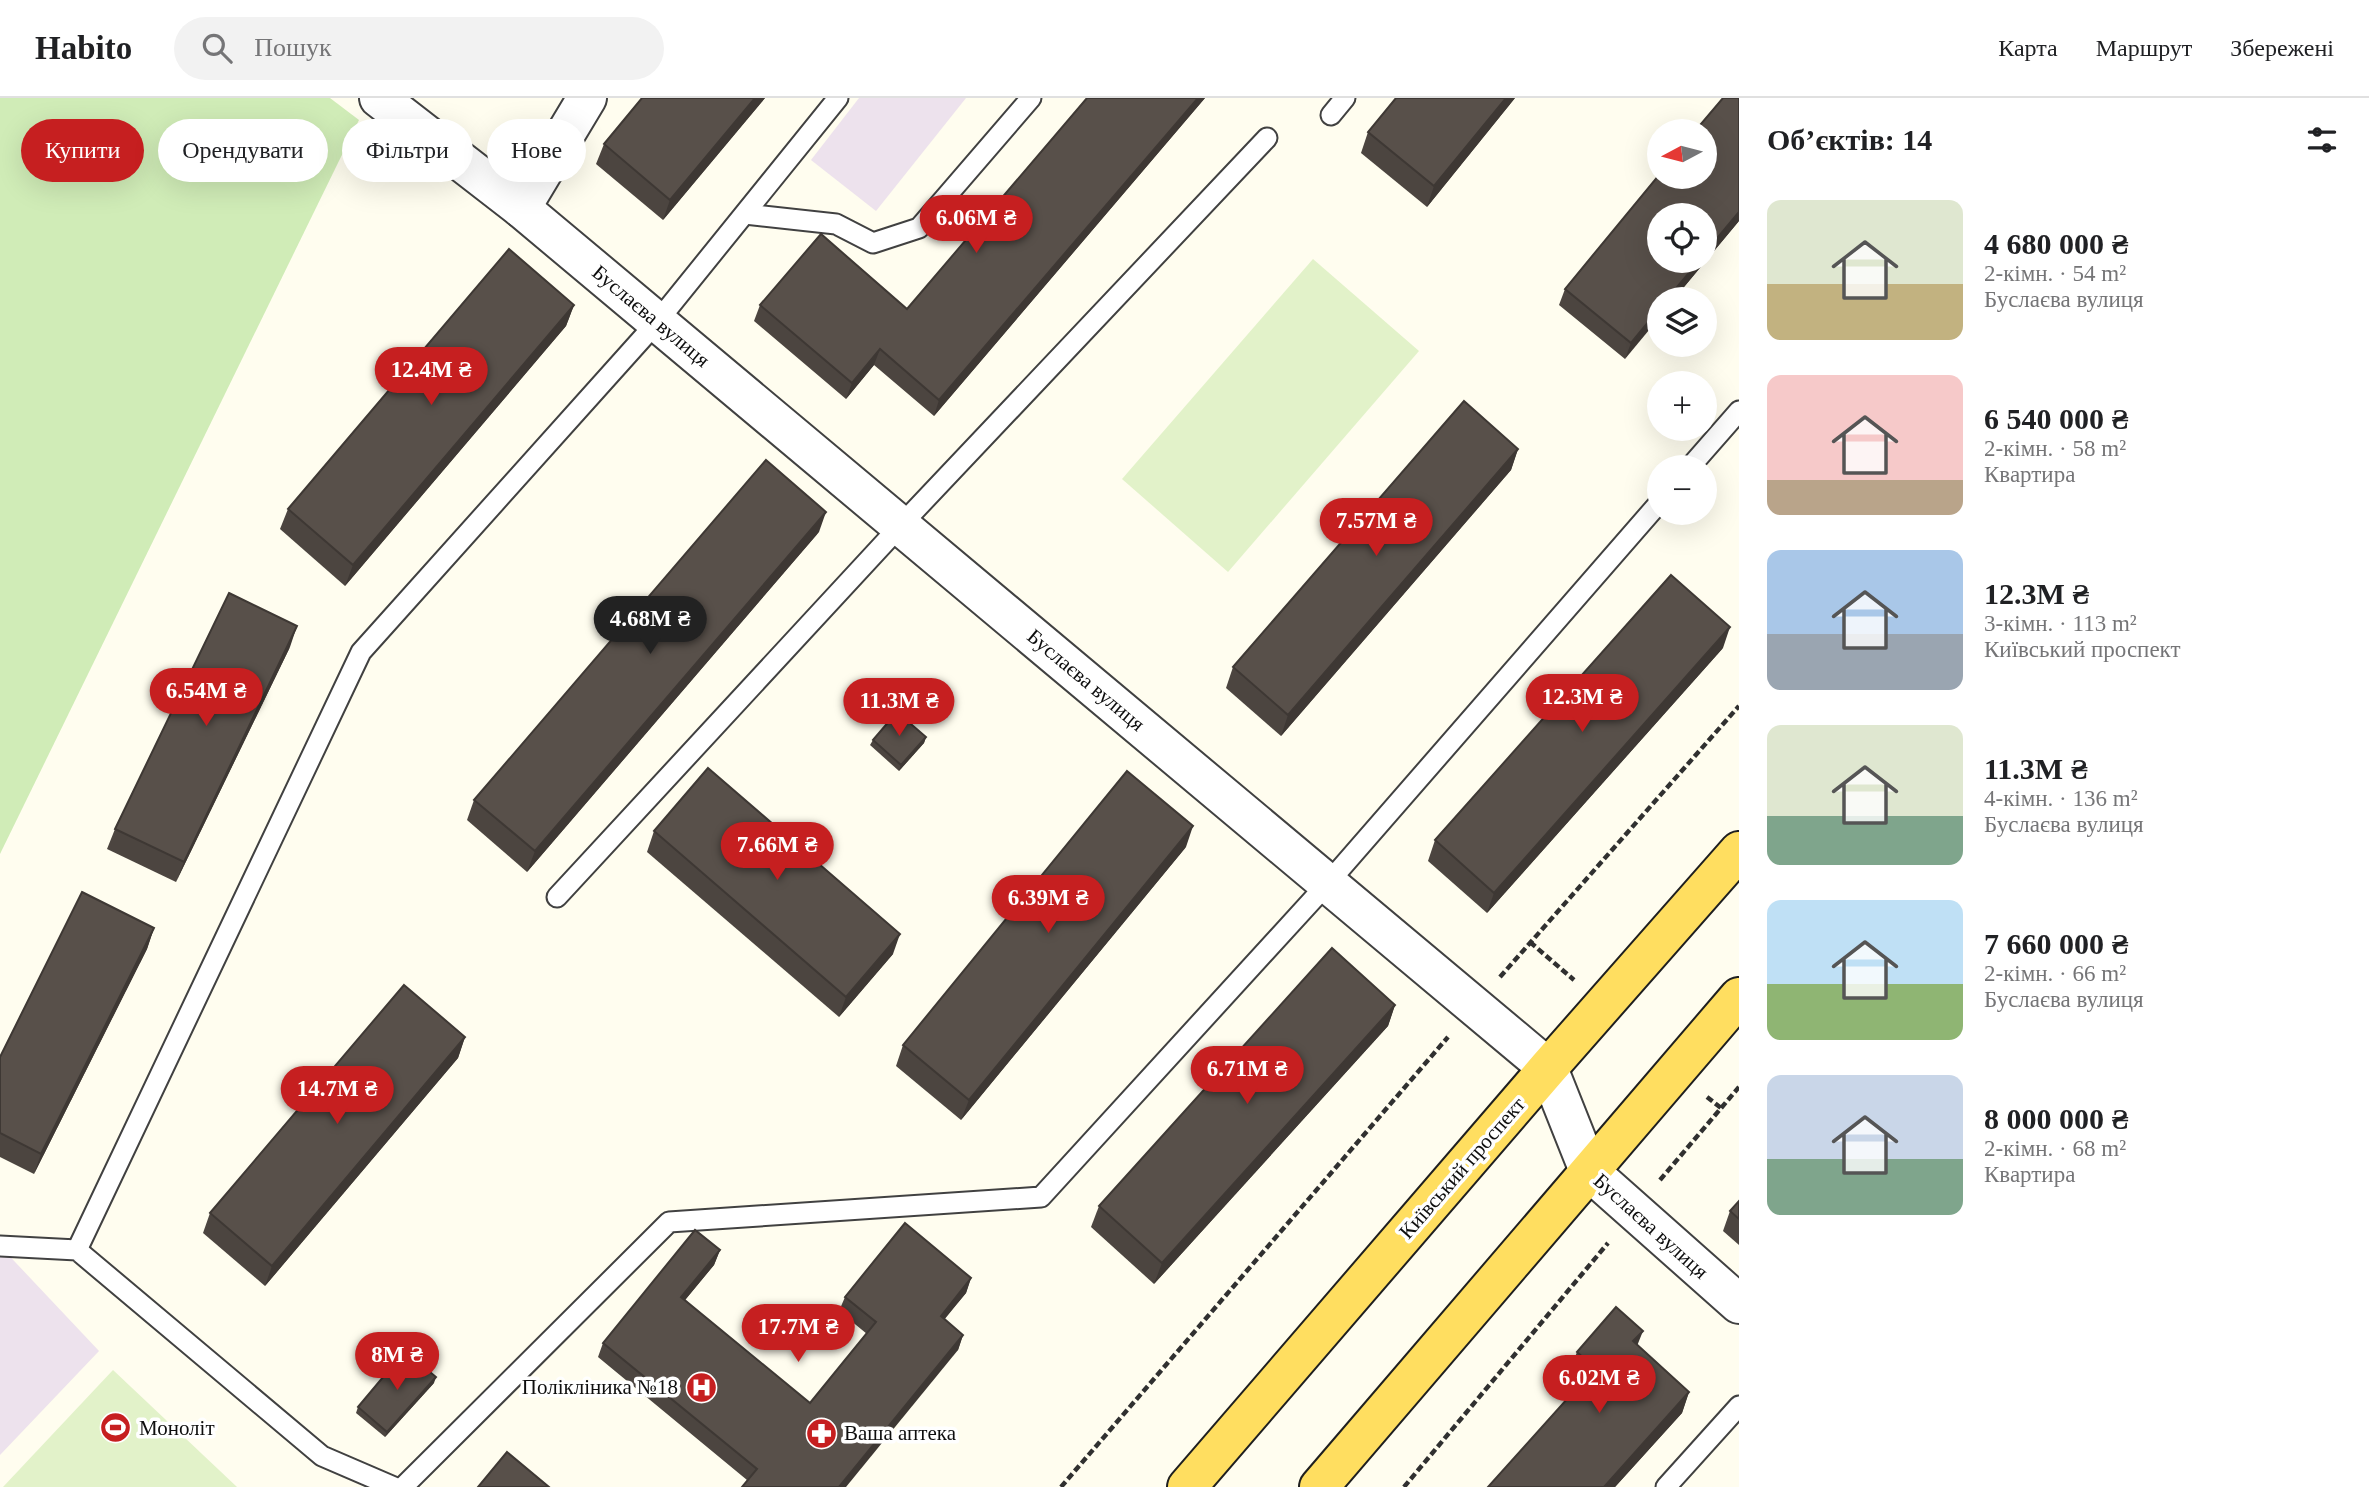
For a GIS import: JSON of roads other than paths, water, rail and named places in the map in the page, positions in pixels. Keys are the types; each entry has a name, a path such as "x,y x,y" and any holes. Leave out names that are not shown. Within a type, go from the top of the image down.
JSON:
{"main road":[{"name":"Київський проспект","path":"1187,1487 1739,850"},
{"path":"1319,1487 1739,997"}],"street":[{"name":"Буслаєва вулиця","path":"379,98 521,208 1548,1068 1589,1171 1739,1304"},
{"path":"521,208 587,98"}],"lane":[{"path":"77,1250 360,652 657,322 838,98"},
{"path":"745,214 836,224 873,243 919,228 1031,98"},
{"path":"1331,115 1345,98"},
{"path":"556,897 901,525 1267,138"},
{"path":"1700,455 1739,411"},
{"path":"403,1487 669,1222 1041,1197 1328,883 1647,517"},
{"path":"0,1245 77,1250 322,1455 394,1487"},
{"path":"1666,1487 1739,1406"}],"place":[{"name":"Полікліника №18","path":"701,1387"},
{"name":"Моноліт","path":"116,1428"},
{"name":"Ваша аптека","path":"821,1433"}]}
